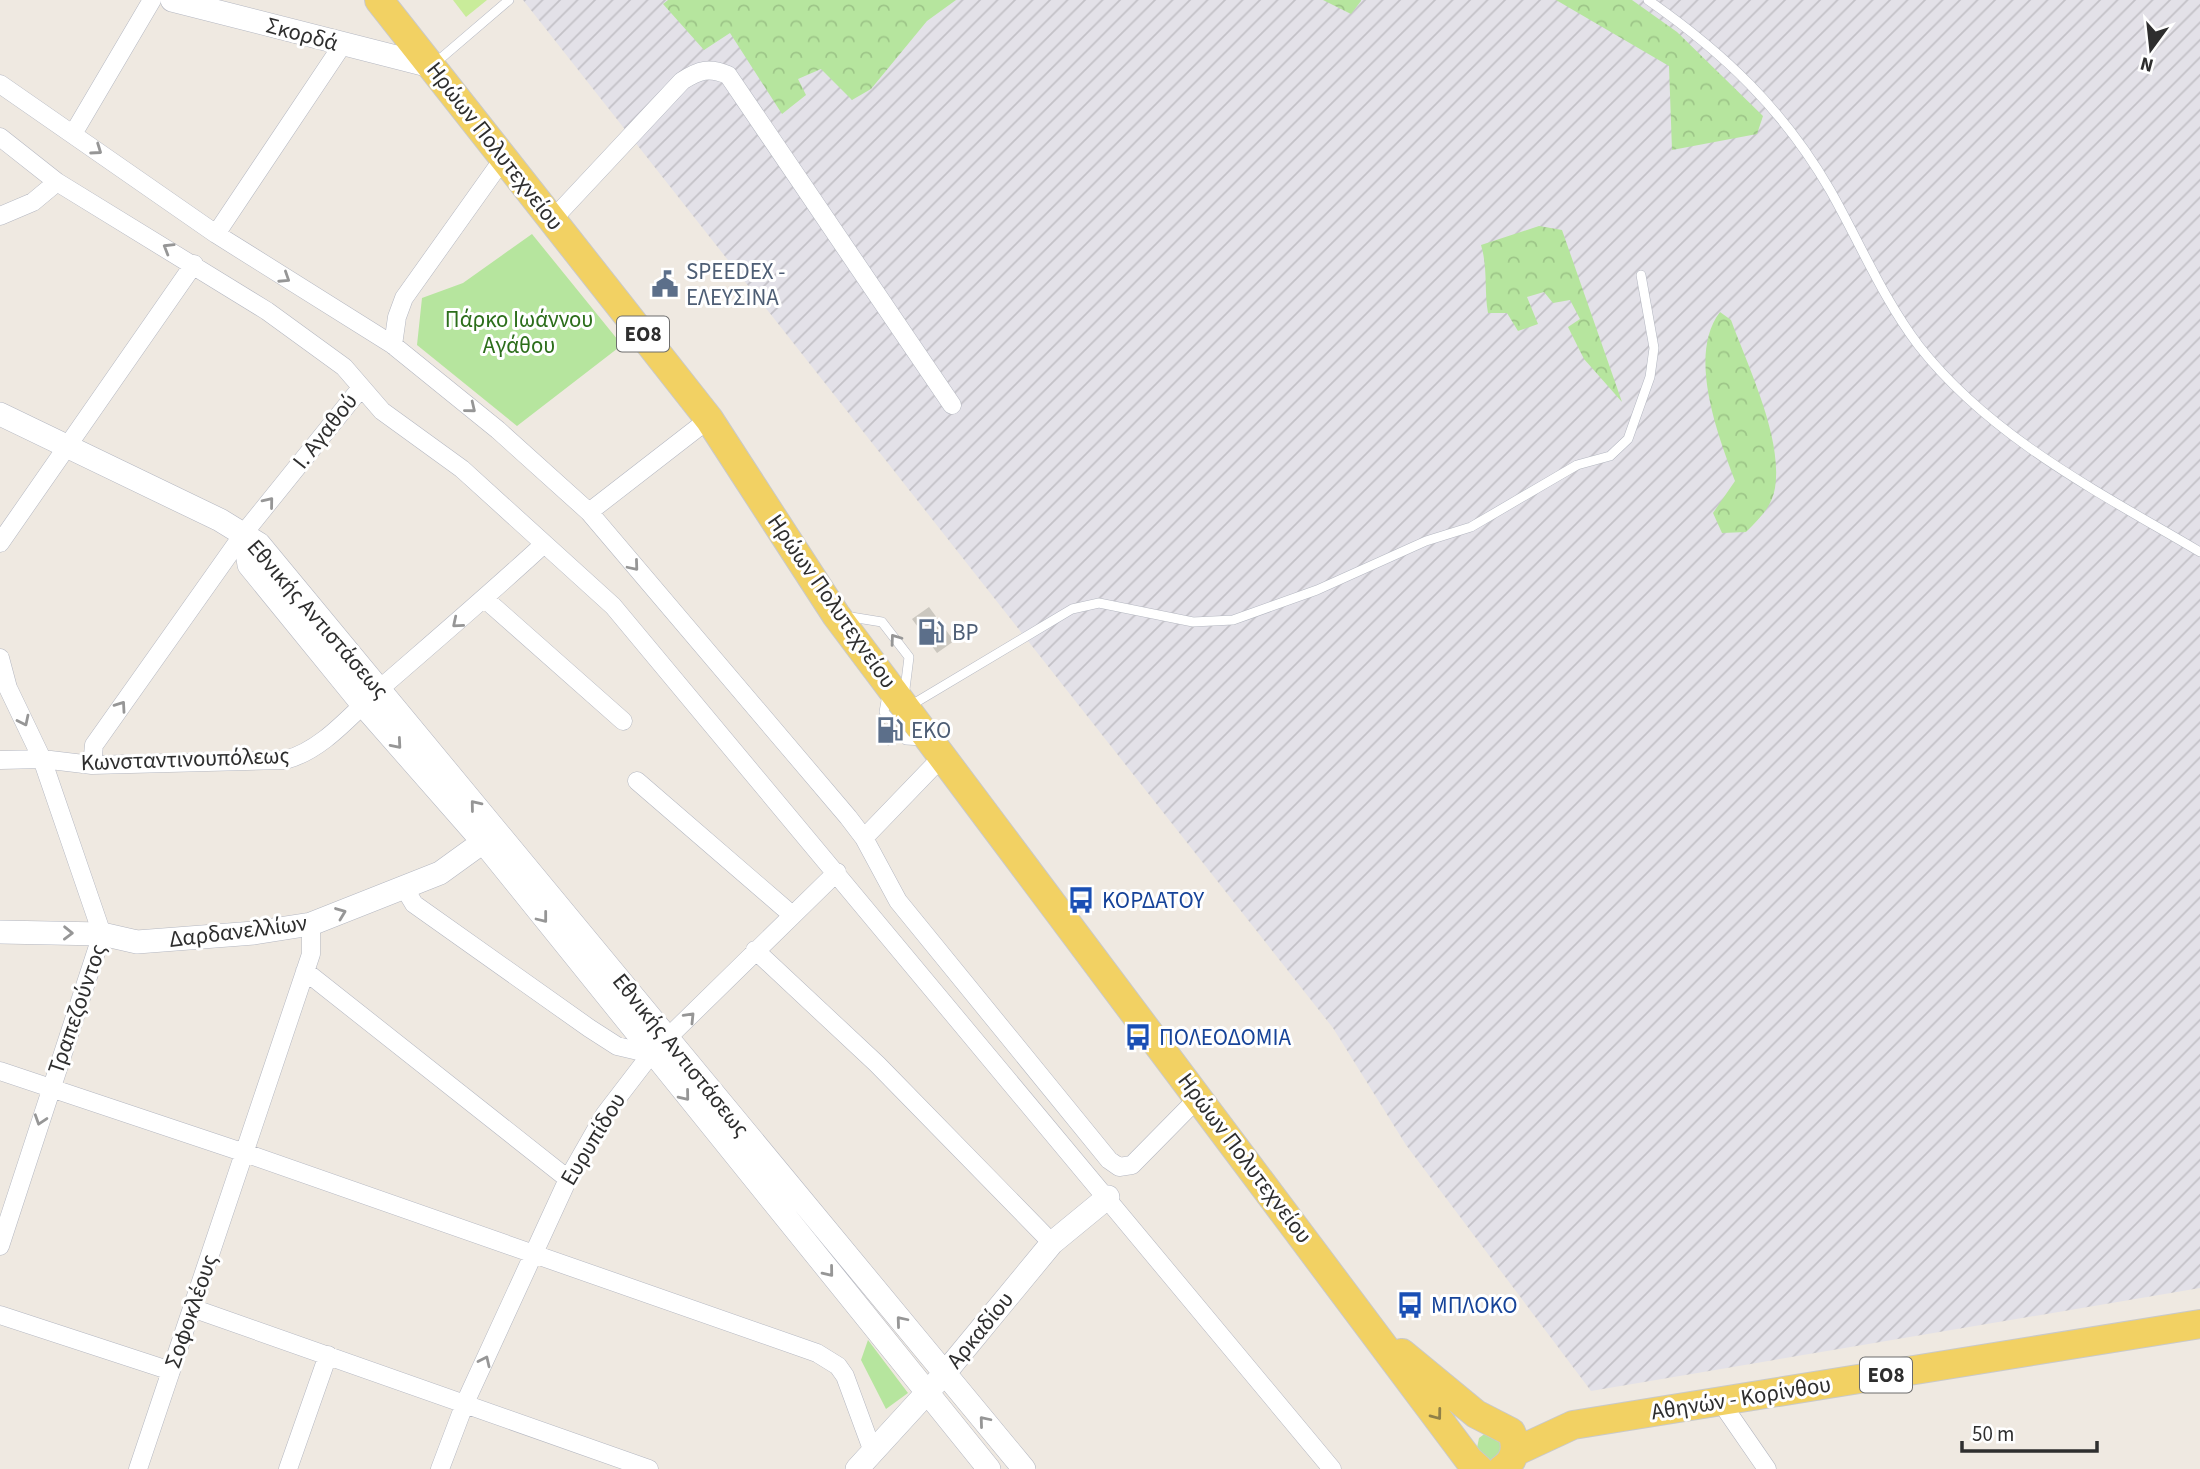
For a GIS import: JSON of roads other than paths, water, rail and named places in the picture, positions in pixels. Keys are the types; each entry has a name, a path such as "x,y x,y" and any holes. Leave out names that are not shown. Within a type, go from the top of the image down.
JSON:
{"main road":[{"name":"Ηρώων Πολυτεχνείου","path":"379,0 709,419 836,615 897,703 937,747 1474,1464"},
{"name":"Αθηνών - Κορίνθου","path":"1496,1423 1549,1421 1573,1425 2200,1324"},
{"name":"Ηρώων Πολυτεχνείου","path":"1381,1341 1414,1360 1461,1402 1496,1423 1514,1438 1511,1464"},
{"name":"Ηρώων Πολυτεχνείου","path":"1474,1464 1465,1445 1474,1428 1496,1423"},
{"name":"Αθηνών - Κορίνθου","path":"1511,1464 1573,1425"}],"street":[{"path":"73,134 152,0"},
{"name":"Σκορδά","path":"172,0 432,66"},
{"path":"216,233 343,44"},
{"path":"553,219 682,81 697,71 709,69 728,75 952,405"},
{"path":"0,84 216,233 393,345 498,430 589,512 864,838 898,901 1110,1160 1119,1167 1132,1165 1199,1097"},
{"name":"Ι. Αγαθού","path":"0,137 57,182 267,311 344,367 360,389 244,533 94,745 92,765"},
{"path":"393,345 397,317 404,298 503,159"},
{"path":"0,216 33,202 57,182"},
{"path":"0,542 194,264"},
{"path":"360,389 383,411 463,469 613,606 1332,1469"},
{"name":"Εθνικής Αντιστάσεως","path":"0,414 244,533 258,544 289,579 372,697 490,837 659,1047 989,1469"},
{"path":"589,512 709,419"},
{"name":"Κωνσταντινουπόλεως","path":"0,760 42,760 92,765 285,760 312,749 485,599 544,544"},
{"path":"485,599 623,721"},
{"name":"Τραπεζούντος","path":"0,658 4,688 42,760 102,934 51,1087 6,1209 0,1246"},
{"path":"864,838 937,747"},
{"path":"637,781 791,914"},
{"name":"Δαρδανελλίων","path":"0,932 102,934 137,942 254,933 311,924 440,873 490,837"},
{"name":"Ευρυπίδου","path":"440,1469 465,1403 568,1179 605,1114 659,1047 791,914 837,872"},
{"path":"405,889 414,904 617,1046 659,1047"},
{"name":"Σοφοκλέους","path":"138,1469 305,971 313,939 311,924"},
{"path":"755,950 877,1064 1052,1243"},
{"path":"305,971 568,1179"},
{"name":"Εθνικής Αντιστάσεως","path":"659,1047 1024,1469"},
{"path":"0,1071 245,1153 830,1360 845,1376 865,1461"},
{"name":"Αρκαδίου","path":"865,1461 928,1393 1052,1243 1108,1197"},
{"path":"192,1308 465,1403 599,1461 649,1469"},
{"path":"0,1315 171,1371"},
{"path":"288,1469 328,1354"},
{"path":"1720,1401 1767,1469"}],"lane":[{"path":"432,66 509,0"},
{"path":"1648,0 1728,60 1761,94 1828,187 1873,271 1919,346 1961,392 2030,447 2200,552"},
{"path":"897,703 1072,609 1099,603 1193,622 1233,620 1317,590 1426,541 1471,527 1577,465 1610,456 1628,439 1650,377 1654,348 1641,275"},
{"path":"903,736 905,740 937,747"}],"place":[{"name":"SPEEDEX - ΕΛΕΥΣΙΝΑ","path":"665,284"},
{"name":"BP","path":"931,632"},
{"name":"EKO","path":"890,730"},
{"name":"ΚΟΡΔΑΤΟΥ","path":"1081,900"},
{"name":"ΠΟΛΕΟΔΟΜΙΑ","path":"1138,1037"},
{"name":"ΜΠΛΟΚΟ","path":"1410,1305"}],"park label":[{"name":"Πάρκο Ιωάννου Αγάθου","path":"519,332"}]}
